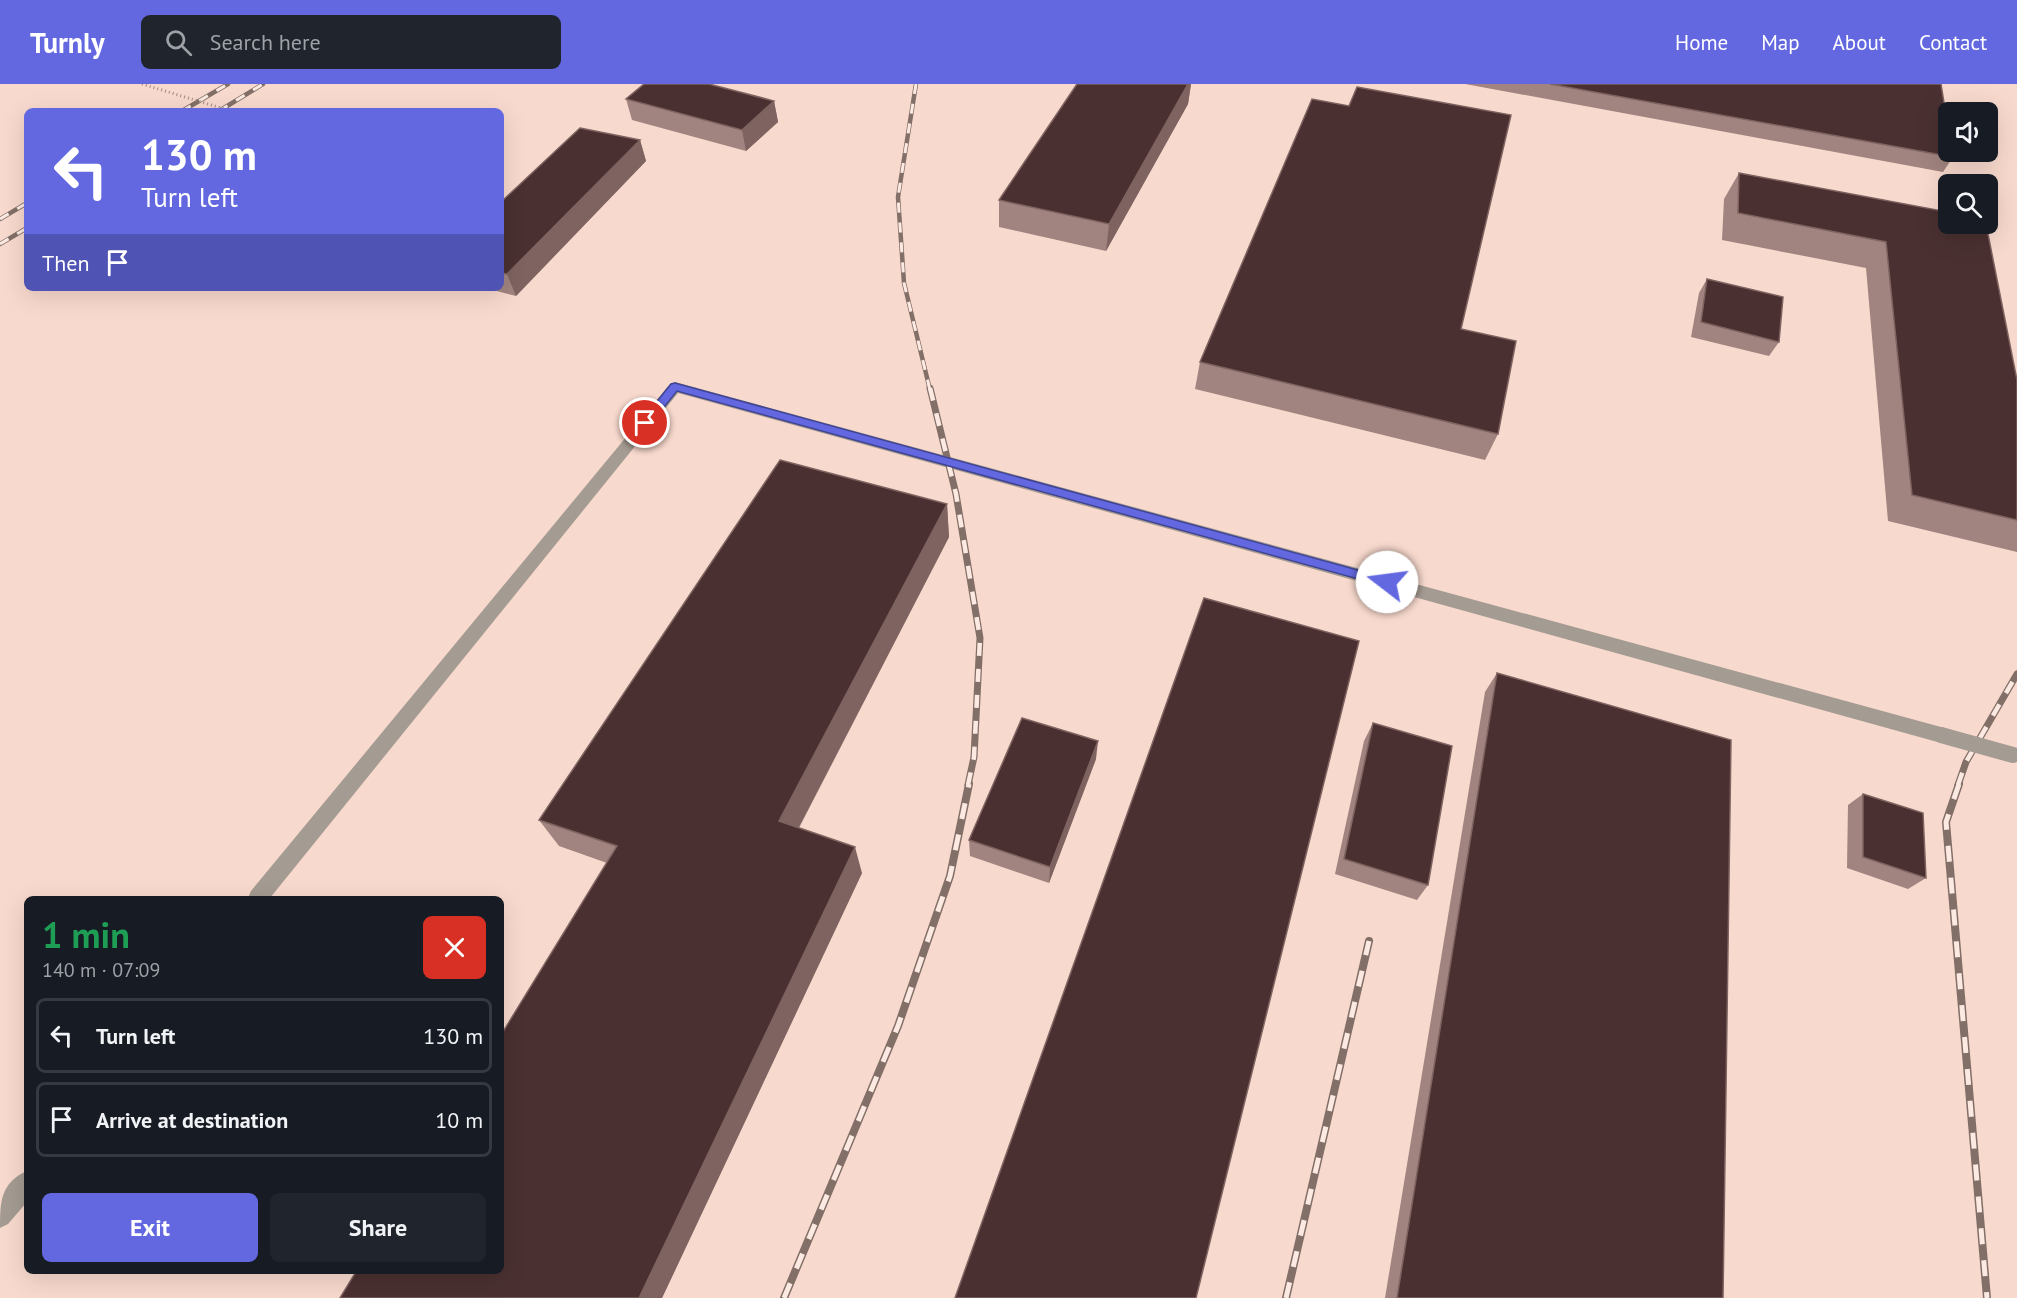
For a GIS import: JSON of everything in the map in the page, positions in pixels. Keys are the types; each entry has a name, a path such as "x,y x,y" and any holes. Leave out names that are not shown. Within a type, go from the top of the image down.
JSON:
{"lane":[{"path":"260,896 675,387 2015,755"},
{"path":"0,1216 24,1187"}],"path":[{"path":"142,84 221,108"}],"building":[{"path":"644,84 709,84 774,101 742,130 626,99"},
{"path":"1077,84 1188,84 1109,224 999,200"},
{"path":"1550,84 1941,84 1944,102 1938,102 1938,154"},
{"path":"1357,87 1511,115 1461,329 1516,341 1498,434 1200,362 1312,99 1349,106"},
{"path":"580,128 640,140 507,274 504,274 504,199"},
{"path":"1739,173 1938,210 1938,234 1988,234 2017,380 2017,520 1912,495 1886,242 1738,213"},
{"path":"1707,279 1783,297 1779,342 1701,322"},
{"path":"780,460 947,504 779,821 855,847 639,1298 340,1298 355,1274 504,1274 504,1030 617,846 539,820"},
{"path":"1204,598 1359,641 1196,1298 955,1298"},
{"path":"1497,673 1731,740 1723,1298 1397,1298"},
{"path":"1022,718 1098,741 1050,867 969,840"},
{"path":"1373,723 1452,746 1428,885 1344,859"},
{"path":"1863,794 1923,813 1926,878 1863,857"}],"railway":[{"path":"187,108 228,84"},
{"path":"224,108 263,84"},
{"path":"916,84 898,197 904,283 930,390"},
{"path":"0,219 24,205"},
{"path":"0,244 24,230"},
{"path":"930,388 956,494 980,638 974,757 968,785"},
{"path":"1958,785 1966,762 2017,674"},
{"path":"784,1298 898,1026 950,876 969,784"},
{"path":"1959,784 1946,822 1987,1298"},
{"path":"1286,1298 1369,941"}],"route":[{"path":"645,423 675,387 1387,582"}]}
